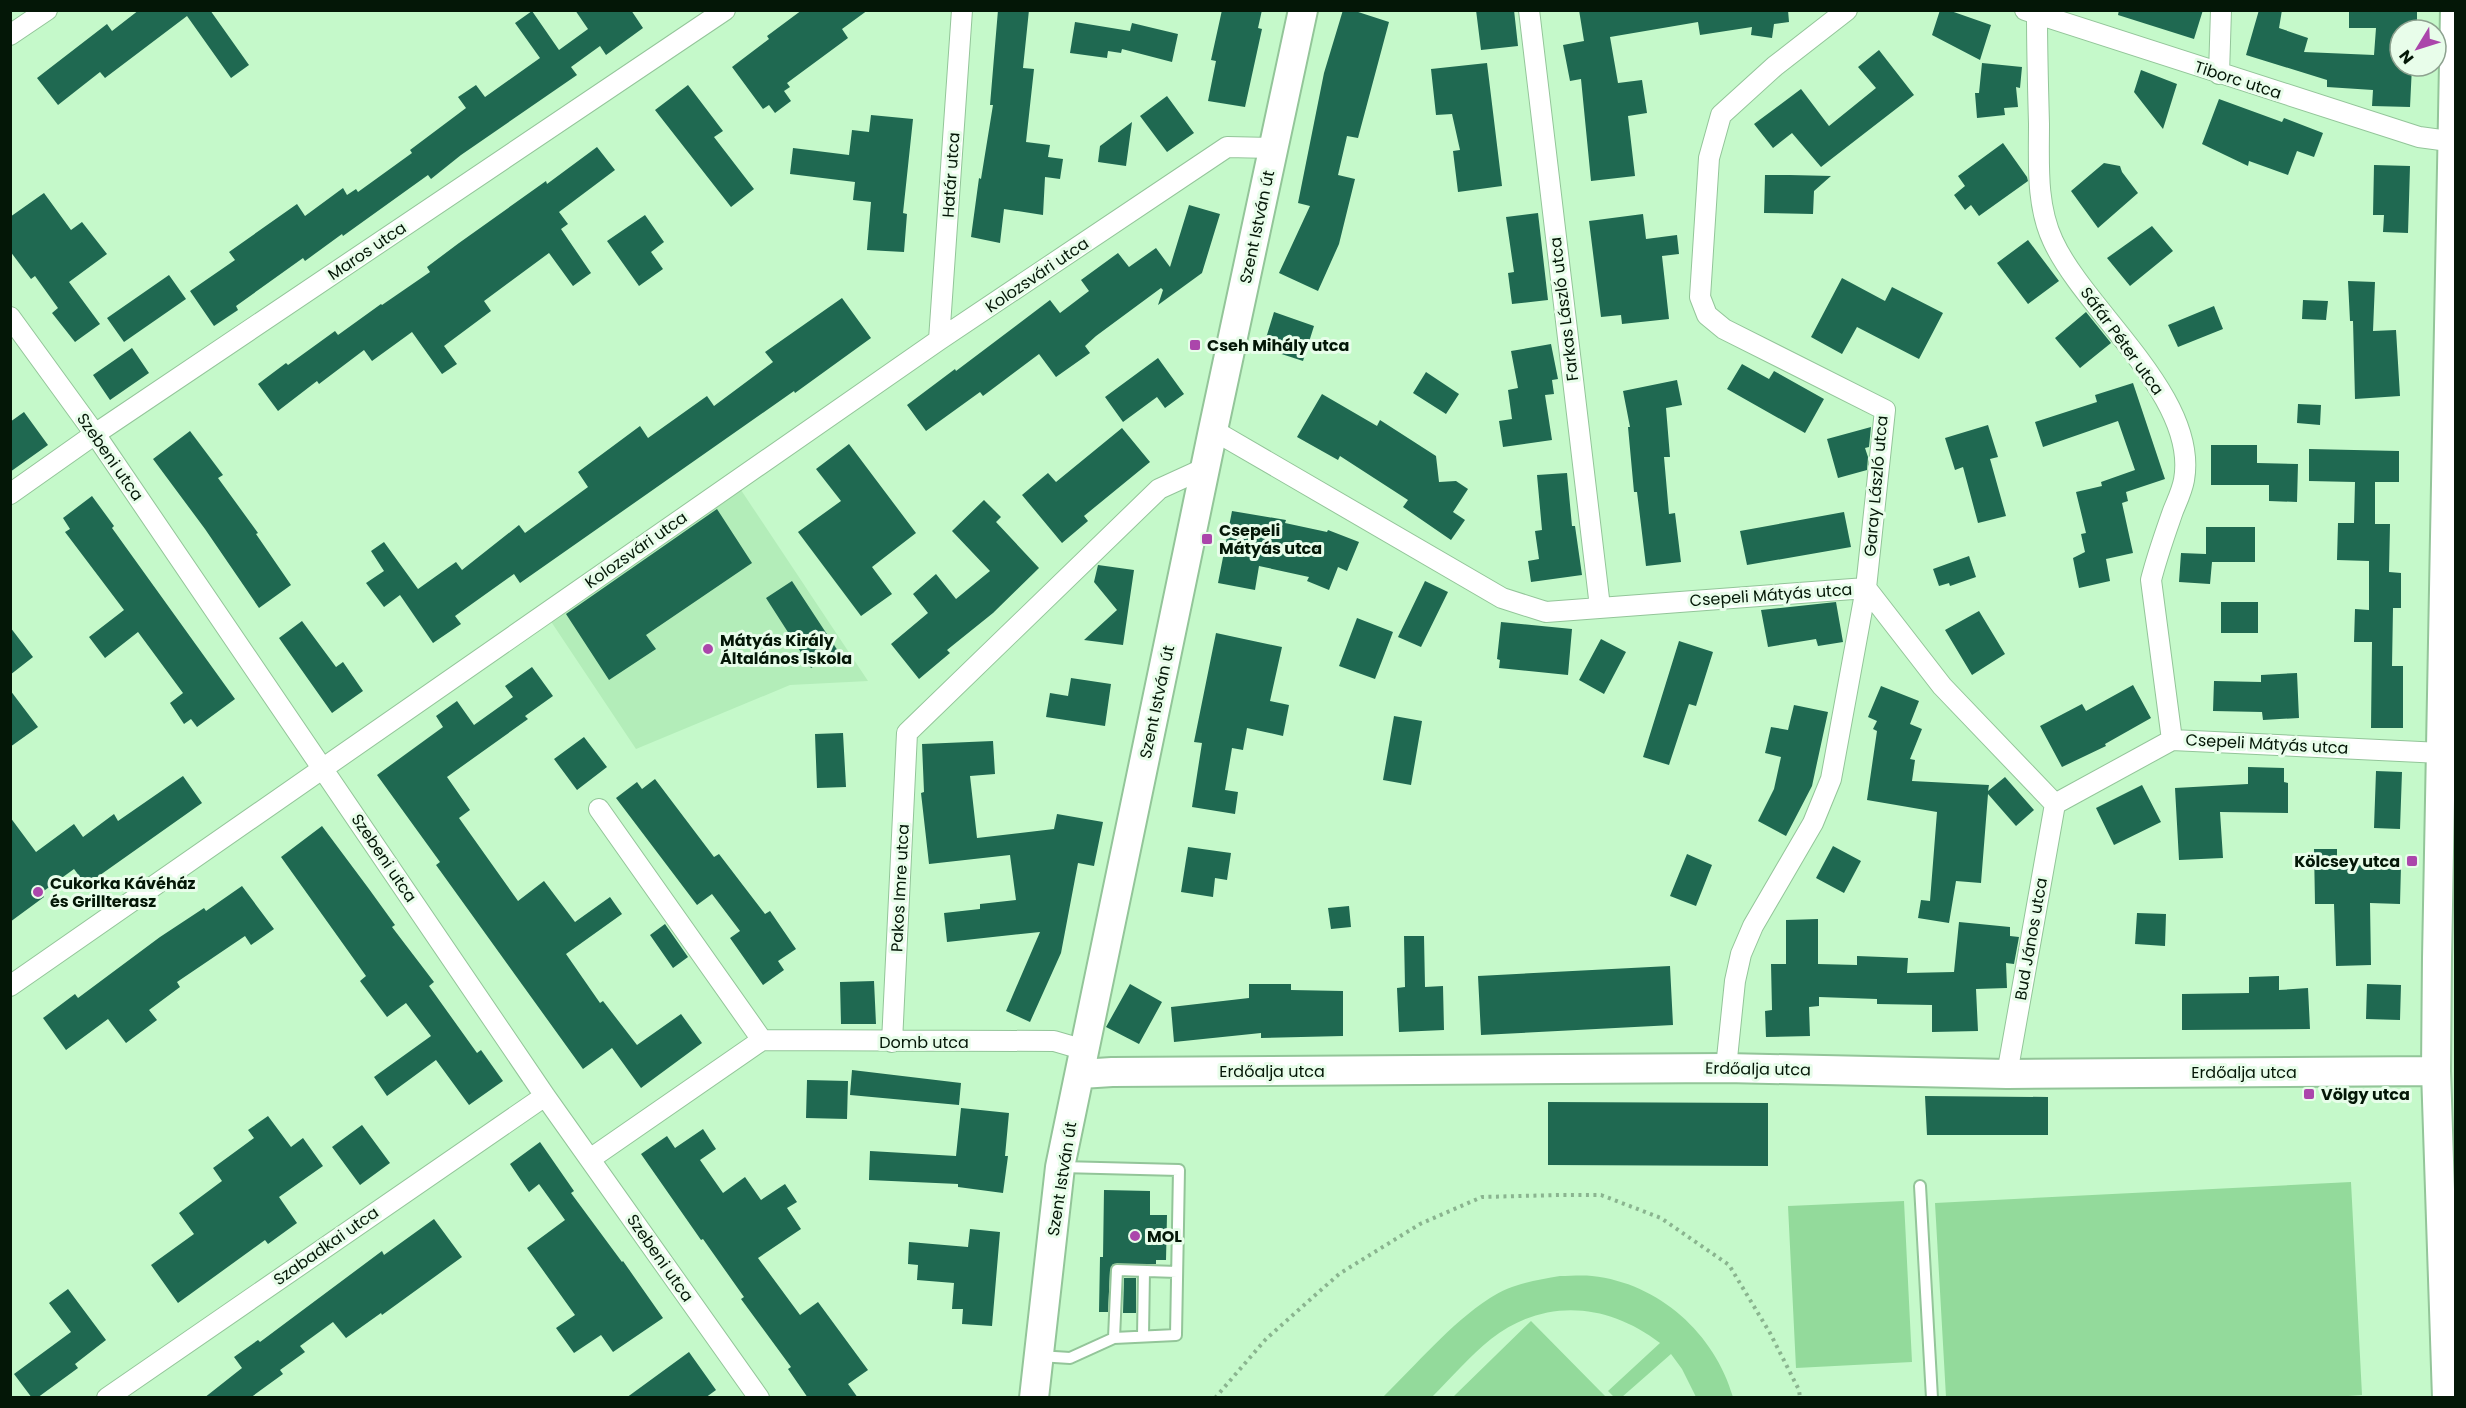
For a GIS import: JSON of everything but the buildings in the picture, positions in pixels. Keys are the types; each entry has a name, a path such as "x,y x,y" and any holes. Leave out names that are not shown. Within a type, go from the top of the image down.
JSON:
{"street":[{"path":"10,35 46,10"},
{"name":"Maros utca","path":"10,494 95,434 725,10"},
{"name":"Határ utca","path":"939,340 962,10"},
{"name":"Szent István út","path":"1034,1398 1060,1167 1302,10"},
{"name":"Farkas László utca","path":"1529,10 1600,607"},
{"name":"Garay László utca","path":"1726,1068 1735,981 1742,954 1753,926 1813,823 1831,779 1866,588 1885,410 1724,329 1707,315 1700,297 1710,158 1721,115 1775,66 1847,10"},
{"path":"2219,74 2221,10"},
{"path":"2447,1398 2436,1071 2446,958 2441,753 2455,10"},
{"name":"Tiborc utca","path":"2031,13 2419,137 2454,142"},
{"name":"Sáfár Péter utca","path":"2031,13 2040,186 2050,233 2069,268 2145,370 2171,411 2185,460 2184,481 2151,580 2172,740"},
{"name":"Kolozsvári utca","path":"10,986 939,340 1227,147 1274,148"},
{"name":"Szebeni utca","path":"10,317 95,434 545,1095 759,1398"},
{"name":"Csepeli Mátyás utca","path":"1213,430 1502,598 1546,612 1866,588 1942,686 2055,804 2172,740 2441,753"},
{"name":"Pakos Imre utca","path":"892,1042 908,733 1159,489 1205,468"},
{"name":"Bud János utca","path":"2007,1074 2055,804"},
{"path":"590,1159 762,1040 599,809"},
{"name":"Domb utca","path":"762,1040 1054,1041 1083,1062"},
{"name":"Erdőalja utca","path":"1083,1062 1112,1072 1726,1068 2007,1074 2436,1071"},
{"name":"Szabadkai utca","path":"107,1398 545,1095"}],"lane":[{"path":"1039,1356 1070,1358 1114,1338 1176,1335 1179,1170 1060,1167"},
{"path":"1920,1186 1932,1398"},
{"path":"1114,1338 1117,1270 1177,1272"},
{"path":"1143,1336 1144,1271"}],"path":[{"path":"1215,1398 1266,1339 1339,1274 1420,1224 1482,1197 1601,1195 1661,1218 1730,1265 1770,1333 1799,1390 1800,1398"}],"shaded area":[{"name":"Mátyás Király Általános Iskola","path":"739,487 868,681 790,685 636,749 548,617"},
{"path":"2351,1182 2362,1395 2321,1398 1946,1397 1935,1203"},
{"path":"1904,1201 1912,1362 1796,1368 1788,1206"},
{"path":"1560,1276 1592,1276 1617,1281 1640,1289 1661,1301 1681,1315 1713,1352 1725,1374 1733,1397 1696,1397 1682,1369 1671,1354 1622,1397 1614,1397 1608,1391 1660,1343 1619,1320 1598,1313 1576,1310 1554,1311 1533,1316 1512,1325 1483,1346 1432,1397 1383,1397 1475,1308 1498,1293 1515,1286"},
{"path":"1531,1321 1606,1397 1453,1397"}],"place":[{"name":"Cseh Mihály utca","path":"1195,345"},
{"name":"Csepeli Mátyás utca","path":"1207,539"},
{"name":"Mátyás Király Általános Iskola","path":"708,649"},
{"name":"Kölcsey utca","path":"2412,861"},
{"name":"Cukorka Kávéház és Grillterasz","path":"38,892"},
{"name":"Völgy utca","path":"2309,1094"},
{"name":"MOL","path":"1135,1236"}]}
